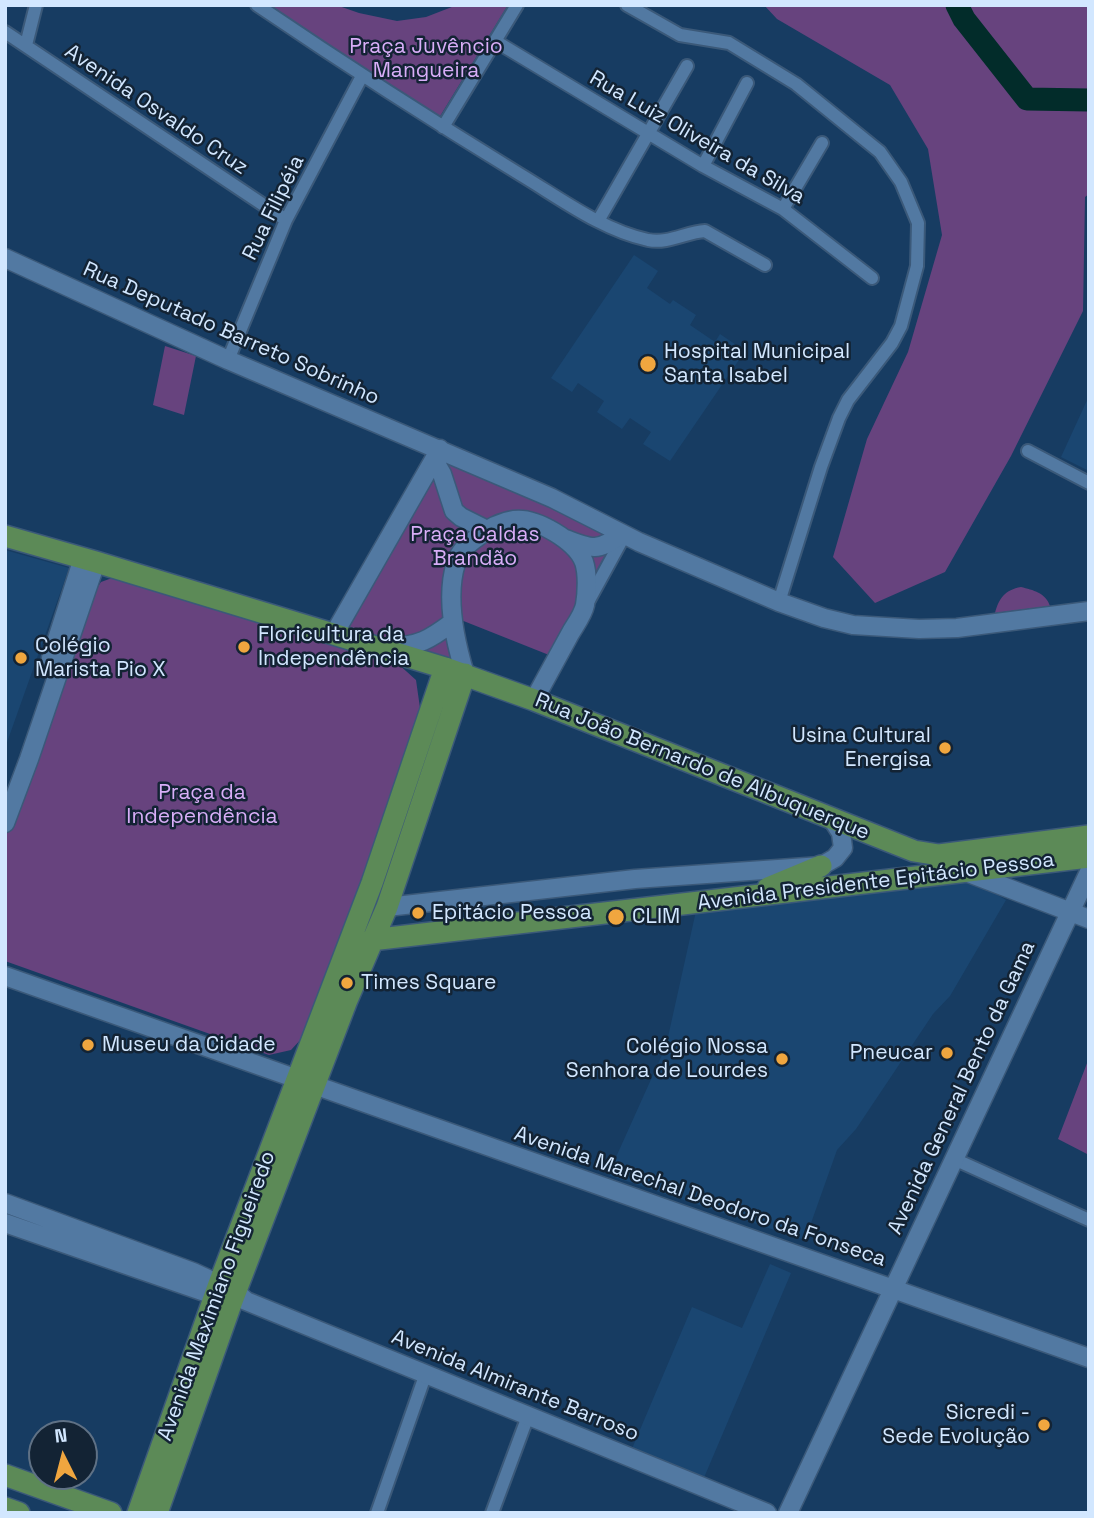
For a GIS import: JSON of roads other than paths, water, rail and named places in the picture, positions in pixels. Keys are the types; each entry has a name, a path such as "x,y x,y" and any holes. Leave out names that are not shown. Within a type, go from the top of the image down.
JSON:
{"main road":[{"path":"5,536 455,671"},
{"path":"306,1083 387,906 455,671"},
{"path":"306,1083 372,883 455,671"},
{"name":"Rua João Bernardo de Albuquerque","path":"455,671 914,851 939,855"},
{"name":"Avenida Presidente Epitácio Pessoa","path":"939,855 1089,836"},
{"name":"Avenida Presidente Epitácio Pessoa","path":"371,940 1089,857"},
{"path":"747,897 821,866"},
{"name":"Avenida Maximiano Figueiredo","path":"157,1513 230,1295 306,1083"},
{"name":"Avenida Maximiano Figueiredo","path":"138,1513 230,1295"},
{"path":"5,1475 111,1513"},
{"path":"5,1508 19,1513"}],"street":[{"path":"26,46 36,5"},
{"path":"257,5 362,76 598,221 628,235 650,241 662,242 705,231 765,265"},
{"path":"443,127 517,5"},
{"path":"627,5 680,35 729,43 796,83 880,152 901,182 918,223 917,266 901,326 892,343 848,400 839,418 779,602"},
{"name":"Avenida Osvaldo Cruz","path":"5,32 286,220"},
{"name":"Rua Luiz Oliveira da Silva","path":"495,41 703,166 783,209 872,278"},
{"path":"598,221 687,66"},
{"name":"Rua Filipéia","path":"228,359 286,220 362,76"},
{"path":"703,166 747,82"},
{"path":"783,209 822,143"},
{"name":"Rua Deputado Barreto Sobrinho","path":"5,258 437,454"},
{"path":"1028,451 1089,483"},
{"path":"437,454 557,500 622,535 828,624 919,629 957,628 1089,611"},
{"path":"437,454 454,511 487,530"},
{"path":"334,634 437,454"},
{"path":"557,500 538,507 550,531 578,553 584,564 585,607"},
{"path":"550,531 562,518 557,500"},
{"path":"455,671 458,650 453,622 453,576 456,561 463,548 487,530 510,520 522,520 587,547 608,545 622,535"},
{"path":"534,700 622,535"},
{"path":"5,792 90,560"},
{"path":"5,823 90,560"},
{"path":"382,647 417,645 453,622"},
{"name":"Avenida Presidente Epitácio Pessoa","path":"387,906 635,879 821,866 835,858 843,848 841,834 832,819"},
{"path":"966,872 1089,919"},
{"name":"Avenida General Bento da Gama","path":"788,1513 1089,872"},
{"path":"5,976 306,1083"},
{"name":"Avenida Marechal Deodoro da Fonseca","path":"306,1083 1089,1358"},
{"path":"954,1159 1089,1220"},
{"name":"Avenida Almirante Barroso","path":"5,1203 193,1272 230,1295"},
{"name":"Avenida Almirante Barroso","path":"5,1223 230,1295 767,1513"},
{"path":"377,1513 426,1373"},
{"path":"492,1513 528,1416"}],"waterway":[{"path":"957,5 964,19 1027,99 1089,100"}],"place":[{"name":"Hospital Municipal Santa Isabel","path":"648,364"},
{"name":"Floricultura da Independência","path":"244,647"},
{"name":"Colégio Marista Pio X","path":"21,658"},
{"name":"Usina Cultural Energisa","path":"945,748"},
{"name":"Epitácio Pessoa","path":"418,913"},
{"name":"CLIM","path":"616,917"},
{"name":"Times Square","path":"347,983"},
{"name":"Museu da Cidade","path":"88,1045"},
{"name":"Pneucar","path":"947,1053"},
{"name":"Colégio Nossa Senhora de Lourdes","path":"782,1059"},
{"name":"Sicredi - Sede Evolução","path":"1044,1425"}],"park label":[{"name":"Praça Juvêncio Mangueira","path":"426,59"},
{"name":"Praça Caldas Brandão","path":"475,547"},
{"name":"Praça da Independência","path":"202,805"}]}
